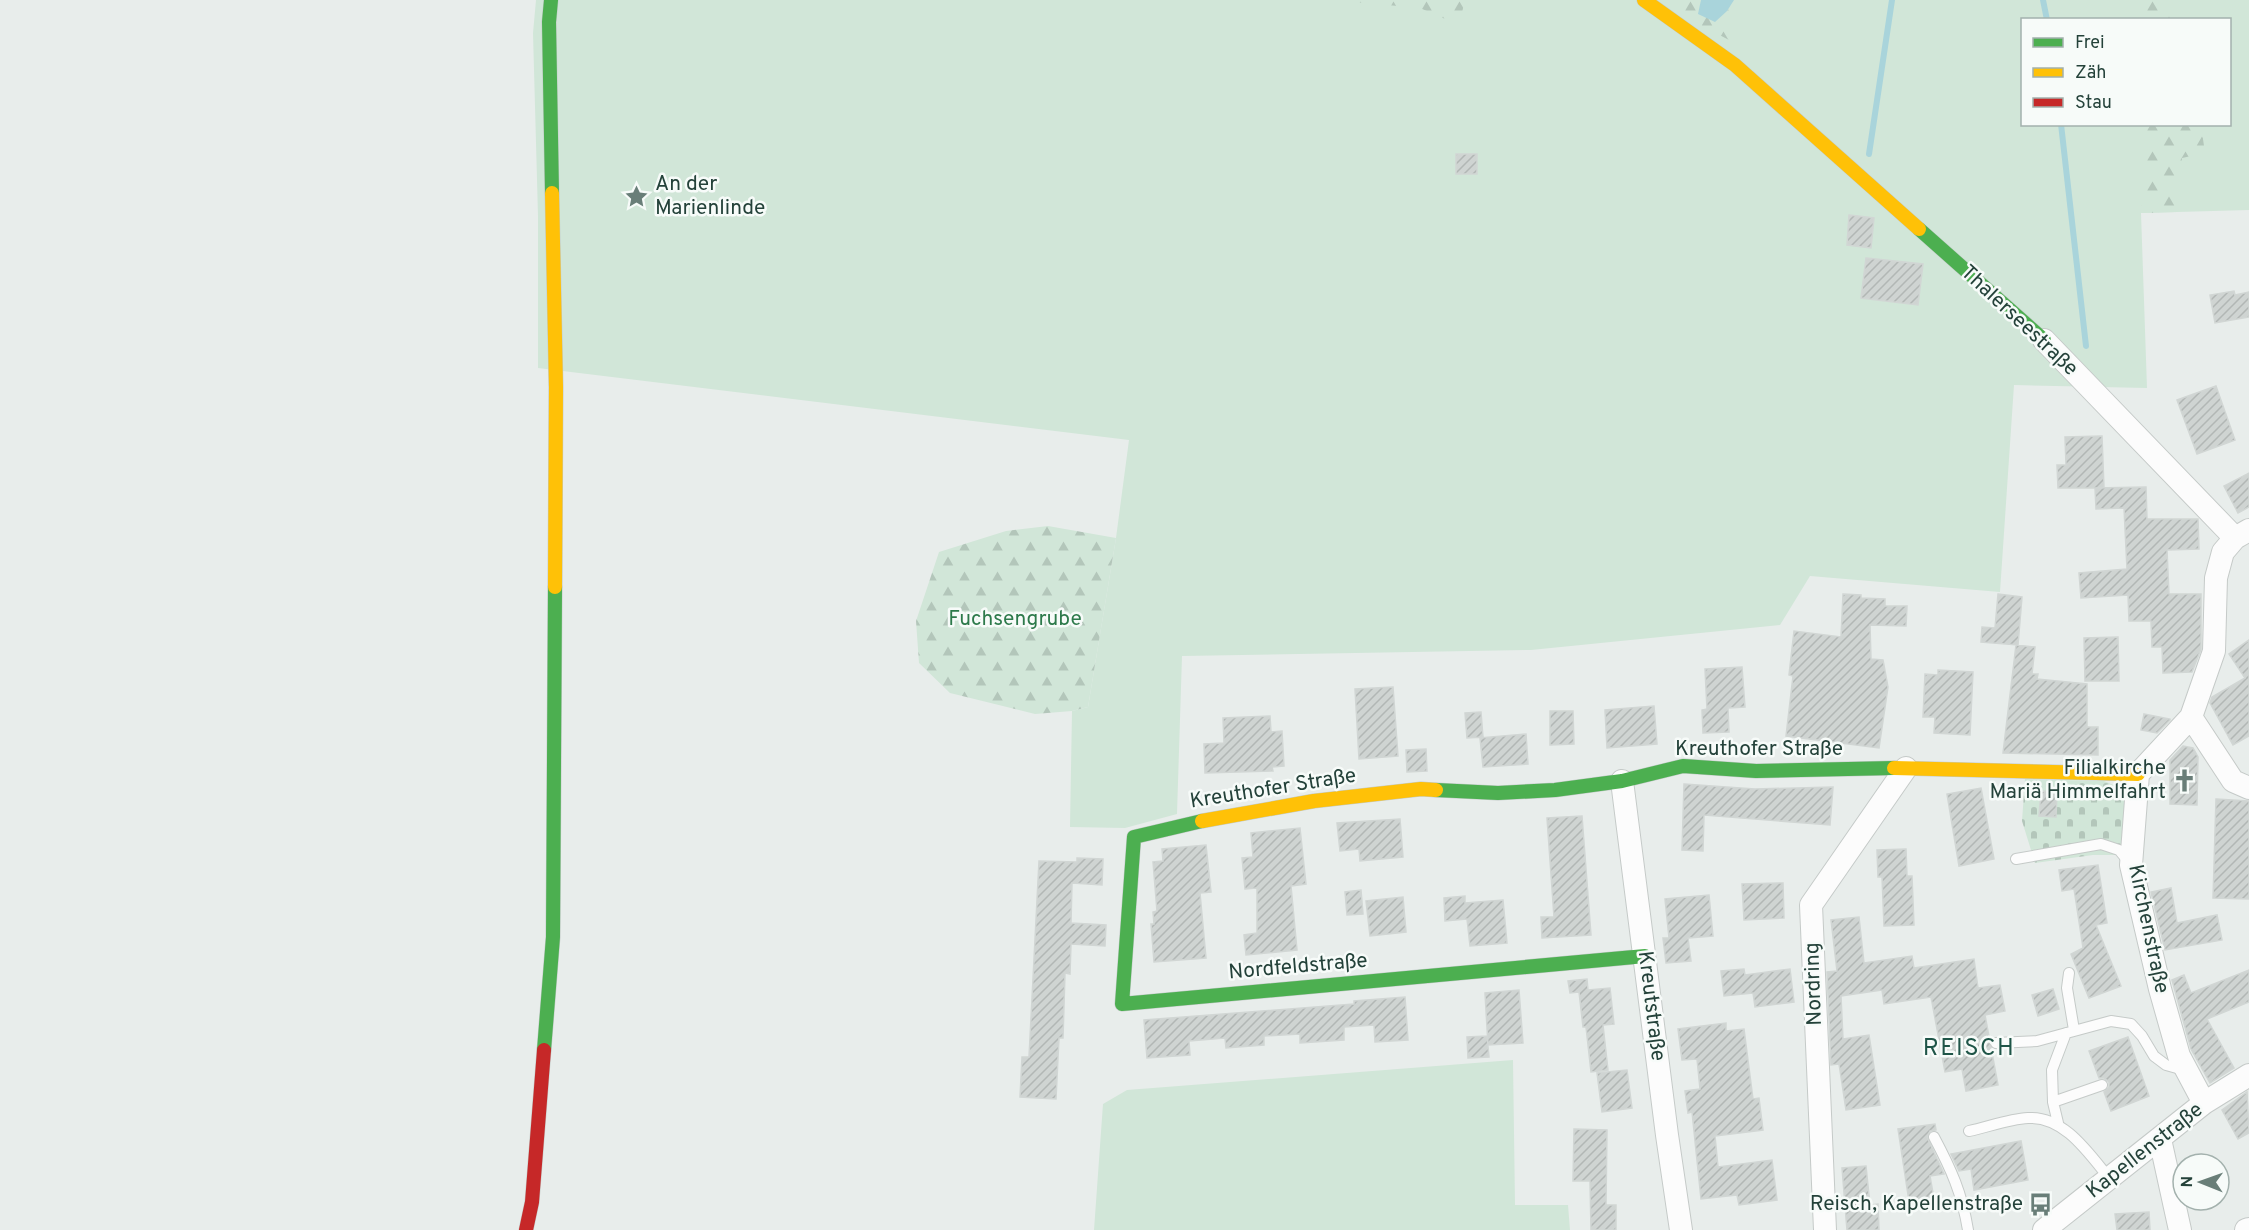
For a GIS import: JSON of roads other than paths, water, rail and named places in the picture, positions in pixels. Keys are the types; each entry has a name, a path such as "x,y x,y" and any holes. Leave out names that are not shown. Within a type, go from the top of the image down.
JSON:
{"street":[{"path":"526,1230 532,1202 553,937 556,387 549,22 551,0"},
{"name":"Thalerseestraße","path":"1644,0 1735,65 2043,340 2242,534 2223,552 2216,578 2214,651 2191,717"},
{"path":"2138,774 2191,717 2233,781 2249,788"},
{"name":"Kreuthofer Straße","path":"1134,837 1219,817 1314,801 1420,789 1498,793 1558,790 1622,782 1683,766 1756,771 1906,768 2138,774"},
{"name":"Nordring","path":"1825,1230 1811,905 1906,768"},
{"name":"Kirchenstraße","path":"2138,774 2131,865 2160,989 2179,1056 2204,1103"},
{"name":"Kreutstraße","path":"1622,782 1681,1230"},
{"name":"Nordfeldstraße","path":"1134,837 1122,1004 1644,956"},
{"name":"Kapellenstraße","path":"2044,1230 2204,1103 2249,1075"},
{"path":"2160,1138 2180,1230"}],"lane":[{"path":"2016,859 2102,844 2119,850 2131,865"},
{"path":"2058,1123 2052,1070 2070,1032 2067,988 2069,973"},
{"path":"1996,1043 2037,1041 2110,1021 2131,1024 2142,1036 2154,1056 2166,1065 2187,1071"},
{"path":"2054,1102 2102,1085"},
{"path":"1970,1131 2029,1117 2058,1123 2088,1152 2110,1179"},
{"path":"1934,1137 1954,1176 1965,1209 1968,1230"}],"water":[{"path":"1701,0 1734,0 1727,11 1715,22 1698,14"}],"waterway":[{"path":"1869,154 1892,0"},
{"path":"2043,0 2047,18"},
{"path":"2061,126 2086,346"}],"place":[{"name":"An der Marienlinde","path":"637,196"},
{"name":"Filialkirche Mariä Himmelfahrt","path":"2184,780"},
{"name":"Reisch, Kapellenstraße","path":"2041,1204"}],"district":[{"name":"REISCH","path":"1969,1049"}],"park label":[{"name":"Fuchsengrube","path":"1015,619"}]}
